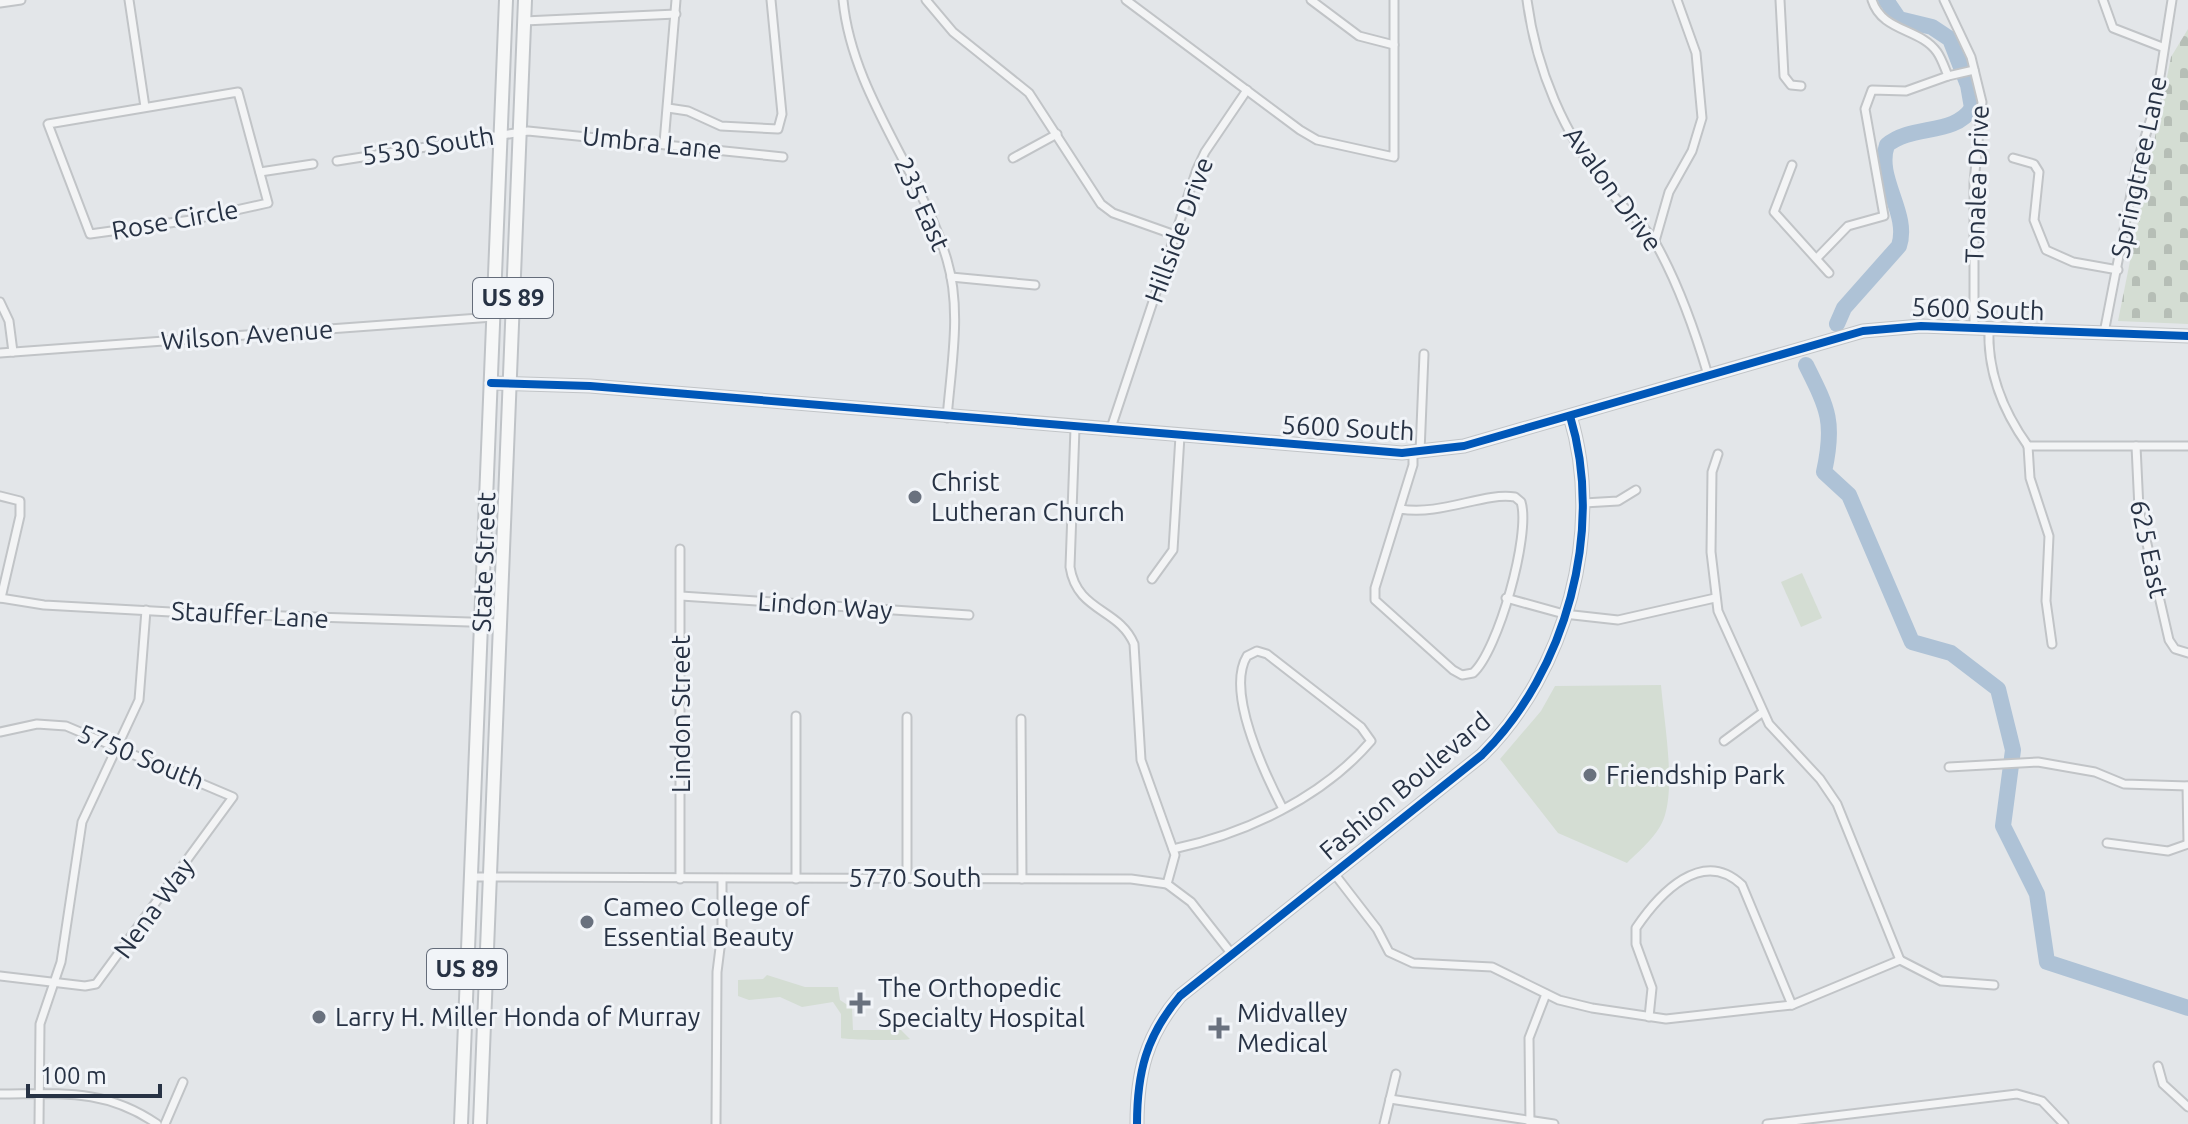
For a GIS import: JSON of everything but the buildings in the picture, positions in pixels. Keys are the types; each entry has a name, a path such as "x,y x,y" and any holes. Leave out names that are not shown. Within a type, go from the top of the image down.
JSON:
{"main road":[{"name":"State Street","path":"461,1124 506,0"},
{"name":"State Street","path":"480,1124 525,0"}],"street":[{"path":"0,3 21,0"},
{"path":"129,0 145,107"},
{"path":"664,143 676,0"},
{"path":"668,108 688,111 721,126 778,129 782,114 771,0"},
{"name":"235 East","path":"843,0 856,59 931,218 951,277 954,323 947,418"},
{"path":"926,0 953,32 1029,93 1101,204 1113,213 1175,235"},
{"path":"1126,0 1317,140 1394,157 1394,0"},
{"path":"1311,0 1359,36 1394,45"},
{"name":"Avalon Drive","path":"1527,0 1540,63 1569,130 1608,191 1655,241 1682,300 1708,375"},
{"path":"1655,241 1669,192 1692,151 1702,118 1696,53 1677,0"},
{"path":"1780,0 1784,76 1791,85 1801,86"},
{"path":"1872,0 1886,22 1936,50 1952,76"},
{"name":"Tonalea Drive","path":"1944,0 1964,40 1982,102 1974,182 1974,327"},
{"path":"2103,0 2113,28 2162,47"},
{"name":"Springtree Lane","path":"2104,333 2137,163 2156,102 2162,47 2172,0"},
{"path":"524,21 676,14"},
{"path":"1818,257 1848,226 1884,216 1865,109 1872,90 1906,91 1971,71"},
{"name":"Hillside Drive","path":"1110,431 1205,152 1247,90"},
{"name":"Rose Circle","path":"238,92 268,203 191,220 90,234 48,124 145,107 238,92"},
{"name":"5530 South","path":"337,161 520,132"},
{"name":"Umbra Lane","path":"520,132 664,143 783,157"},
{"path":"1013,158 1057,134"},
{"path":"2013,158 2034,164 2039,172 2034,220 2046,250 2073,262 2118,270"},
{"path":"260,172 313,164"},
{"path":"1792,165 1774,212 1786,229 1818,257 1829,273"},
{"path":"951,277 1035,285"},
{"path":"0,302 9,321 13,352"},
{"name":"Wilson Avenue","path":"0,353 493,317"},
{"name":"5600 South","path":"491,383 510,382 1417,453 1464,446 1863,331 1897,326 1974,327 2188,336"},
{"path":"1989,328 1991,368 2007,413 2028,446 2030,478 2049,536 2046,601 2052,644"},
{"path":"1400,509 1442,509 1515,497 1521,502 1523,520 1506,598 1490,648 1477,670 1468,675 1453,670 1375,600 1400,509 1417,453 1424,354"},
{"name":"Fashion Boulevard","path":"1137,1124 1138,1076 1158,1026 1193,983 1498,739 1538,684 1564,614 1580,544 1584,503 1582,457 1570,416"},
{"path":"1075,428 1072,582 1086,601 1125,627 1134,644 1141,760 1151,797 1173,849 1173,869 1167,884 1191,902 1231,953"},
{"path":"1152,579 1173,550 1180,436"},
{"path":"2028,446 2188,446"},
{"name":"625 East","path":"2136,446 2139,509 2169,640 2175,649 2188,653"},
{"path":"1718,454 1712,472 1715,598 1763,712 1776,733 1820,779 1837,804 1900,960 1941,981 1994,985"},
{"path":"1584,503 1618,501 1636,490"},
{"path":"0,496 20,501 20,516 1,598"},
{"name":"Lindon Street","path":"680,549 680,879"},
{"name":"Lindon Way","path":"681,596 969,615"},
{"name":"Stauffer Lane","path":"1,598 44,605 500,623"},
{"path":"1506,598 1564,614 1618,620 1715,598"},
{"path":"39,1124 40,1024 56,982 82,822 139,700 146,610"},
{"path":"1173,849 1283,809 1304,797 1371,741 1361,727 1267,654 1257,651 1247,656 1242,666 1249,736 1283,809"},
{"path":"1724,741 1763,712"},
{"path":"796,716 796,879"},
{"path":"907,717 907,878"},
{"path":"1021,719 1022,879"},
{"name":"5750 South","path":"0,732 52,724 78,730 233,797"},
{"path":"1949,767 2021,761 2095,772 2124,784 2188,786 2188,843 2168,851 2107,843"},
{"name":"Nena Way","path":"56,982 85,986 100,981 233,797"},
{"path":"1649,1017 1652,988 1635,935 1643,918 1688,875 1709,869 1728,874 1742,885 1749,896 1792,1005"},
{"path":"1333,872 1377,929 1389,952 1413,963 1492,967 1571,1004 1649,1017 1683,1019 1792,1005 1900,960"},
{"name":"5770 South","path":"471,877 1131,879 1167,884"},
{"path":"716,1124 717,972 722,932 722,879"},
{"path":"0,976 56,982"},
{"path":"1530,1122 1529,1038 1546,994"},
{"path":"2158,1066 2163,1084 2188,1107"},
{"path":"1384,1124 1396,1074"},
{"path":"165,1124 183,1082"},
{"path":"0,1094 112,1099 157,1124"},
{"path":"1767,1124 2017,1094 2042,1101 2064,1124"},
{"path":"1390,1099 1554,1124"}],"green space":[{"path":"2188,29 2188,324 2118,321 2171,57"},
{"path":"1802,573 1822,618 1801,627 1781,582"},
{"name":"Friendship Park","path":"1661,685 1669,769 1668,801 1658,829 1627,863 1558,833 1500,759 1541,711 1555,686"},
{"path":"767,975 805,987 838,987 840,1000 852,1008 853,1030 901,1030 910,1039 841,1038 841,1014 833,1002 802,1007 780,997 749,1000 738,996 738,980 763,979"}],"waterway":[{"path":"1837,324 1844,308 1899,246 1900,221 1885,170 1887,145 1908,134 1955,123 1972,108 1968,85 1950,39 1932,27 1899,19 1886,0"},
{"path":"1806,365 1827,416 1829,440 1824,472 1849,495 1912,642 1951,653 1998,689 2013,750 2003,826 2037,894 2047,962 2188,1008"}],"cycle path":[{"path":"491,383 590,386 1402,453 1464,446 1863,331 1921,326 2188,336"},
{"path":"1137,1124 1139,1088 1151,1041 1180,996 1482,755 1511,721 1536,683 1556,641 1571,597 1580,551 1583,505 1580,460 1570,416"}],"place":[{"name":"Christ Lutheran Church","path":"915,497"},
{"name":"Friendship Park","path":"1590,775"},
{"name":"Cameo College of Essential Beauty","path":"587,922"},
{"name":"The Orthopedic Specialty Hospital","path":"860,1003"},
{"name":"Larry H. Miller Honda of Murray","path":"319,1017"},
{"name":"Midvalley Medical","path":"1219,1028"}]}
